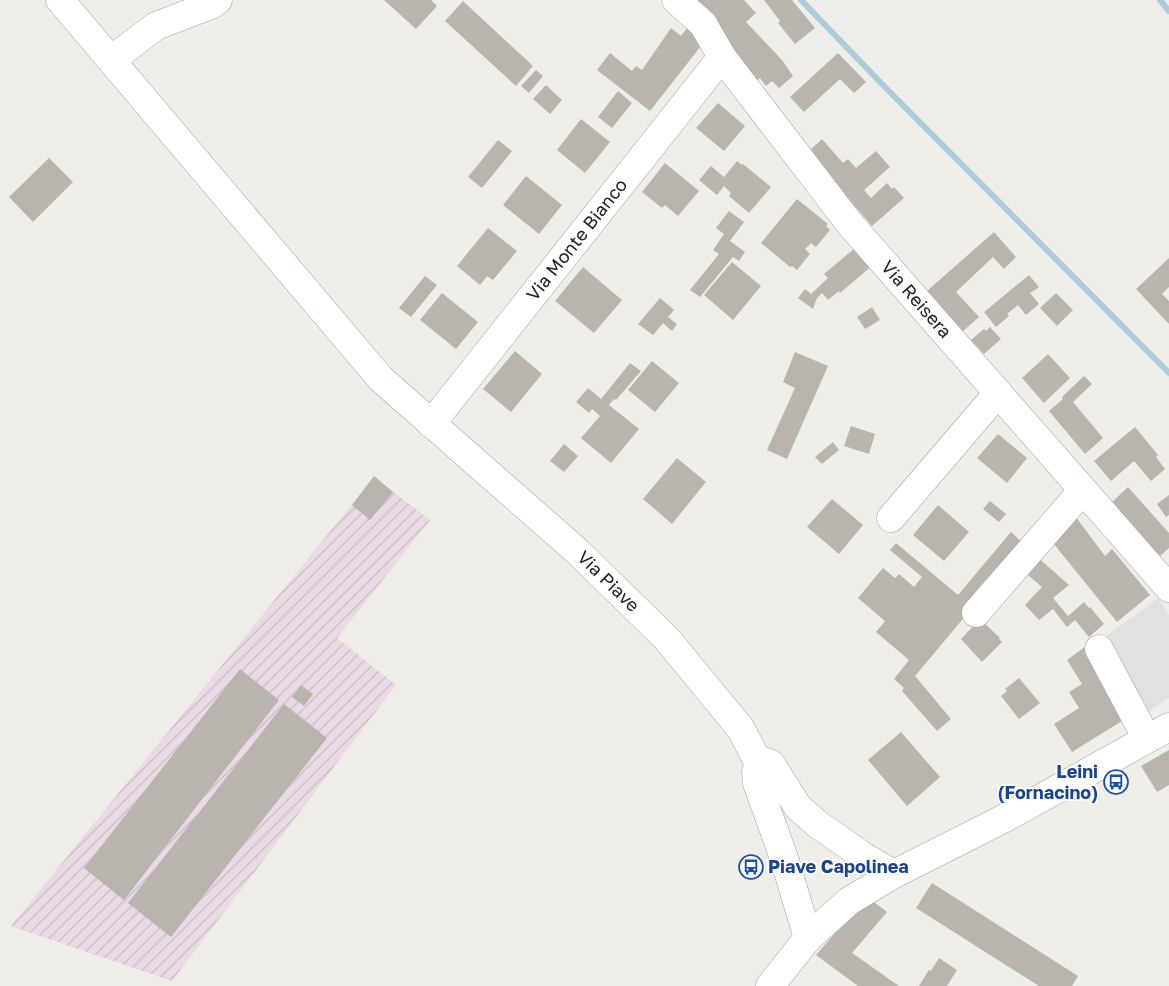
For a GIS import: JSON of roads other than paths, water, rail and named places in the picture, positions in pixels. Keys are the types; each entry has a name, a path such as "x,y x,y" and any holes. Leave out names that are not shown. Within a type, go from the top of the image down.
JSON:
{"street":[{"name":"Via Piave","path":"60,0 381,379 578,552 668,639 741,729 759,764 756,772 758,783 784,858 808,938"},
{"path":"111,60 156,26 212,5 218,0"},
{"name":"Via Reisera","path":"676,0 703,24 722,57 850,224 1169,588"},
{"name":"Via Monte Bianco","path":"431,424 722,57"},
{"path":"891,518 998,393"},
{"path":"976,613 1082,490"},
{"path":"770,986 808,938 849,901 894,874 1005,818 1158,733 1099,649"},
{"path":"759,764 767,762 771,764 798,807 816,823 863,856 894,874"}],"waterway":[{"path":"801,0 1169,373"},
{"path":"1160,0 1169,11"}],"place":[{"name":"Leini (Fornacino)","path":"1116,782"},
{"name":"Piave Capolinea","path":"751,867"}]}
